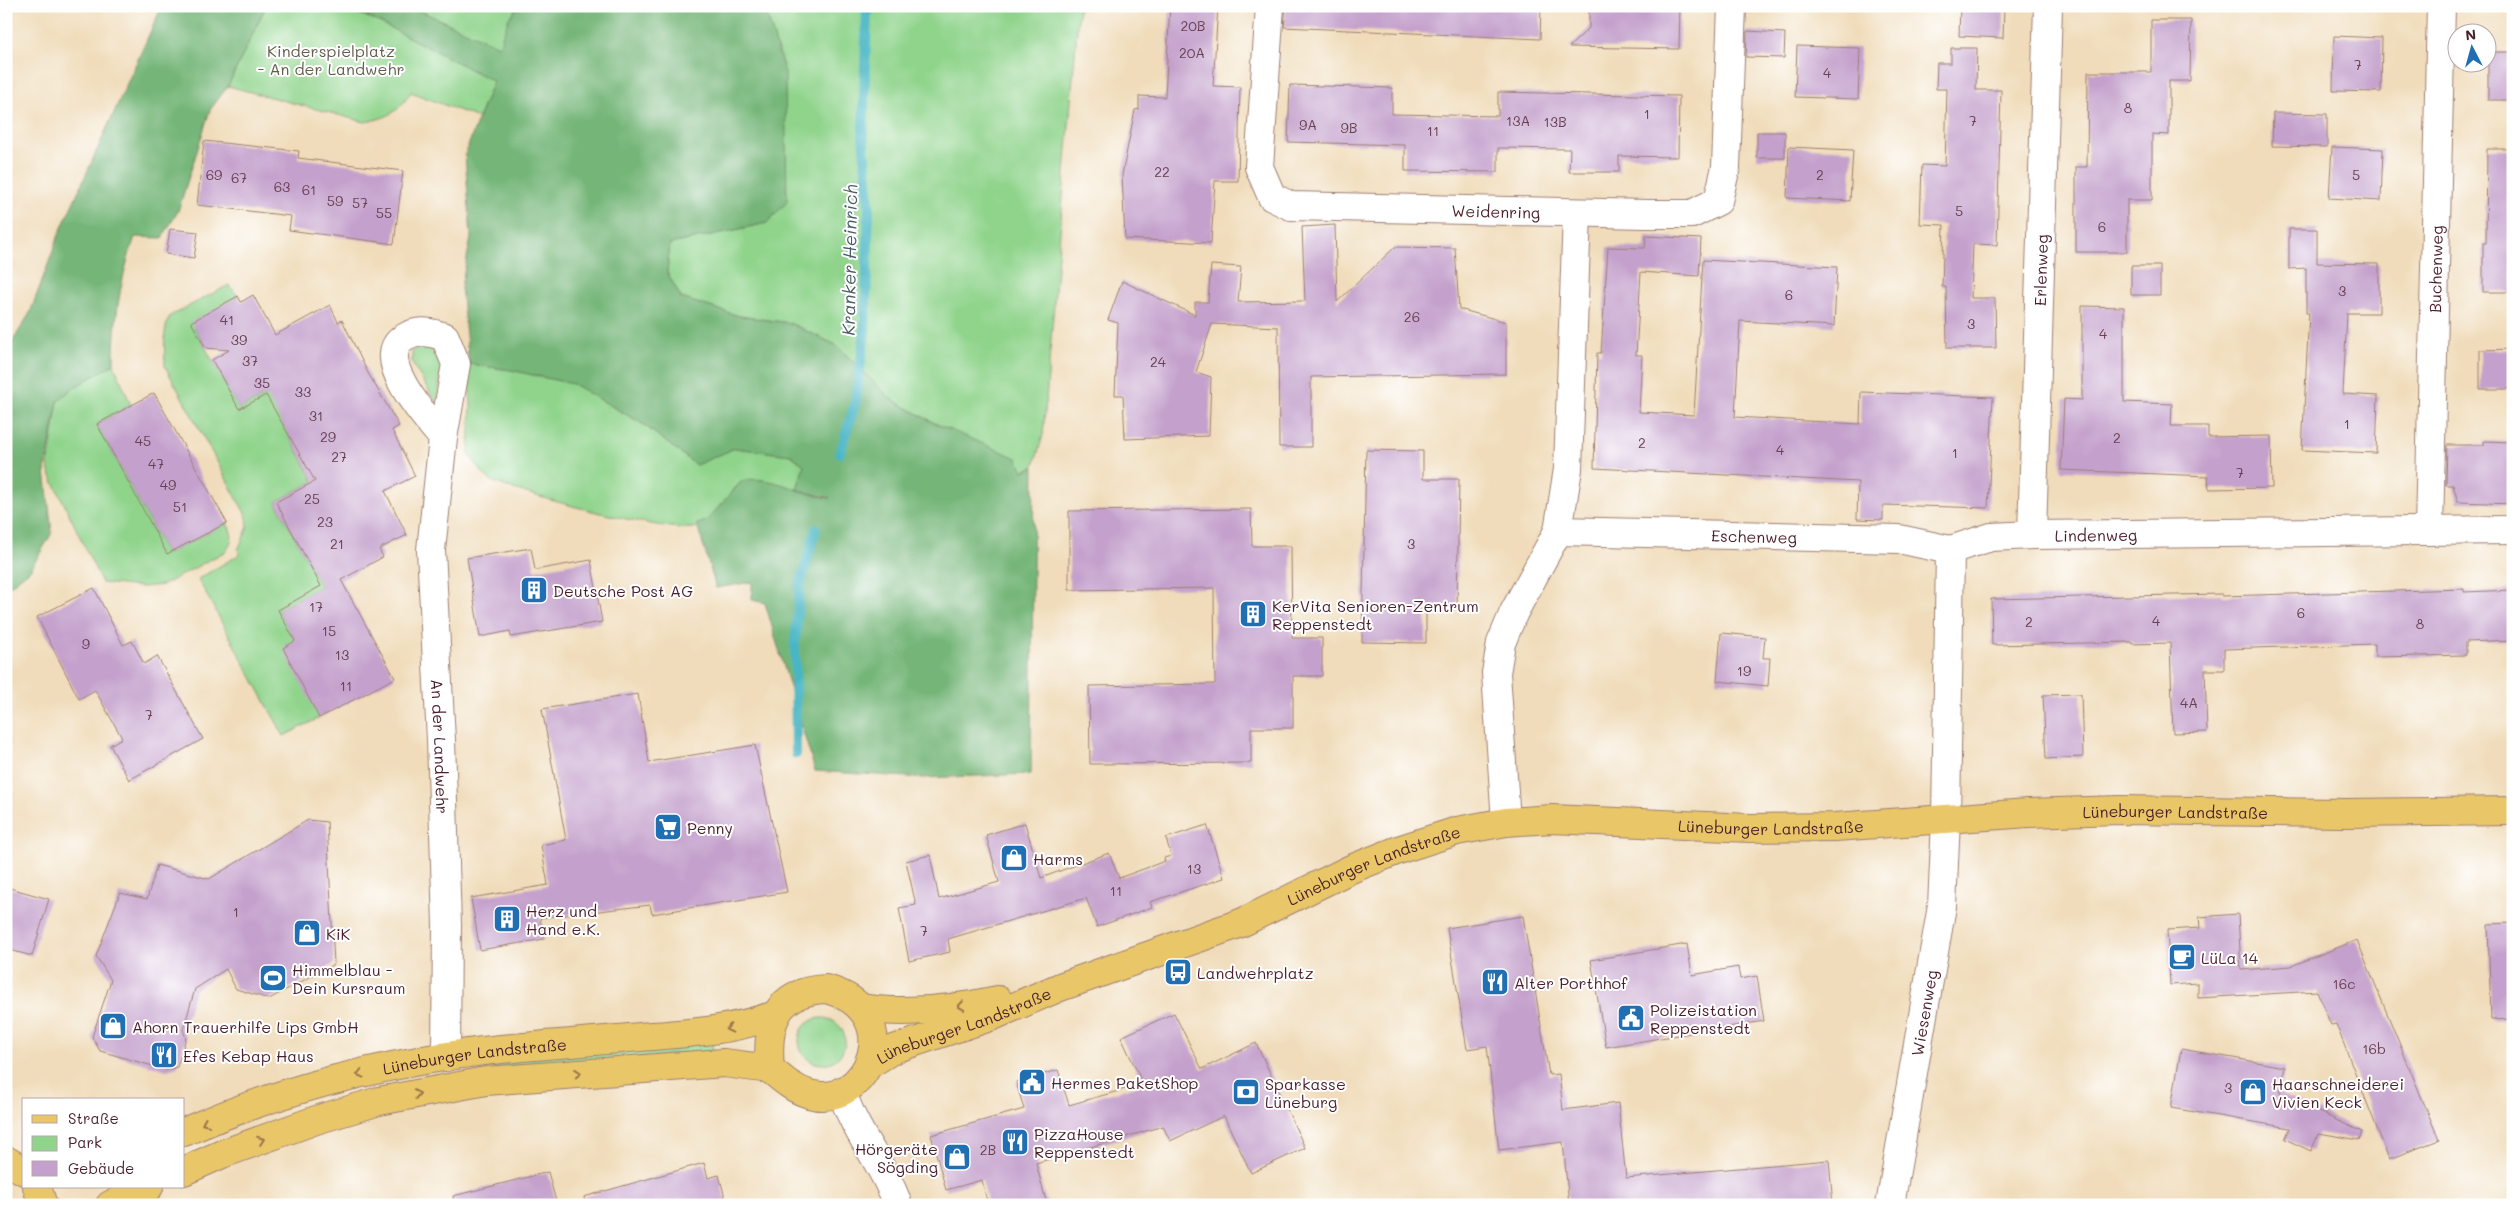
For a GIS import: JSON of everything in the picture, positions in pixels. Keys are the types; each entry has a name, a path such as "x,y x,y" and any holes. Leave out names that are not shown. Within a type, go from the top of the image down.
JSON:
{"main road":[{"name":"Lüneburger Landstraße","path":"868,1066 894,1049 993,1016 1060,987 1241,924 1351,869 1401,848 1457,831 1506,822 1552,819 1750,828 1835,827 2028,813 2119,810 2346,813 2513,811"},
{"name":"Lüneburger Landstraße","path":"861,1008 912,1013 989,1002 1060,987"},
{"path":"812,990 826,990 851,998 861,1008 869,1021 873,1035 873,1051 868,1066 858,1080 842,1091 827,1095 811,1094 796,1089 770,1070 769,1032 775,1014 785,1003 798,994 812,990"},
{"name":"Lüneburger Landstraße","path":"185,1132 213,1119 310,1087 379,1070 446,1057 535,1046 719,1031 775,1014"},
{"name":"Lüneburger Landstraße","path":"185,1171 222,1154 316,1120 379,1101 486,1081 724,1062 770,1070"},
{"path":"6,1160 22,1170"},
{"path":"36,1188 43,1205"},
{"path":"110,1205 147,1188"}],"street":[{"name":"Weidenring","path":"1270,6 1259,167 1272,197 1291,206 1692,214 1718,201 1726,167 1732,6"},
{"name":"Erlenweg","path":"2032,535 2048,6"},
{"name":"Buchenweg","path":"2428,531 2441,6"},
{"path":"1506,822 1496,673 1501,643 1514,612 1558,531 1568,469 1577,213"},
{"name":"An der Landwehr","path":"443,438 431,550 441,740 447,916 446,1057"},
{"name":"Lindenweg","path":"1950,550 1992,537 2032,535 2513,530"},
{"name":"Eschenweg","path":"1558,531 1899,539 1950,550"},
{"path":"1946,820 1950,550"},
{"name":"Wiesenweg","path":"1890,1205 1942,906 1946,820"},
{"path":"842,1091 860,1136 883,1170 898,1205"}],"green space":[{"path":"162,6 266,6 228,86 210,110 178,211 162,238 135,237 125,268 119,300 114,364 73,388 58,401 45,471 52,533 30,570 6,589 6,352 30,313 60,232"},
{"name":"Kinderspielplatz - An der Landwehr","path":"266,6 341,6 379,22 494,81 478,118 411,92 392,113 365,122 228,86"},
{"path":"341,6 409,6 499,46 509,18 519,6 764,6 785,73 787,202 767,223 670,244 667,272 681,298 739,316 789,323 836,345 891,399 934,423 1017,458 1023,471 1034,467 1031,774 923,778 815,771 765,603 752,600 752,582 716,588 697,524 706,521 742,481 764,480 797,489 804,465 791,455 735,448 696,465 643,424 573,384 511,370 469,364 461,287 471,238 465,154 493,81 379,22"},
{"path":"409,6 519,6 509,18 500,47"},
{"path":"764,6 1079,6 1043,435 1034,466 1023,471 891,399 836,345 790,323 739,316 681,298 667,272 670,244 767,223 785,73"},
{"path":"229,285 238,296 194,327 239,409 267,395 314,481 276,502 321,586 278,610 305,658 319,718 284,736 198,579 240,554 238,550 248,527 247,517 165,366 165,334 170,316"},
{"path":"424,345 434,351 442,364 437,404 412,363 412,351"},
{"path":"114,364 131,405 97,424 167,554 227,523 231,534 230,544 226,551 163,585 142,587 102,583 49,472 48,465 58,401 73,388"},
{"path":"469,364 511,370 573,384 643,424 696,465 735,448 791,455 804,465 797,490 762,480 742,481 703,523 696,527 683,528 629,520 507,487 489,479 469,455 471,407"},
{"path":"827,1018 831,1019 841,1028 844,1032 844,1050 835,1060 827,1064 817,1064 809,1060 800,1050 799,1036 803,1028 813,1019"},
{"path":"712,1042 713,1052 492,1069 491,1060"}],"building":[{"path":"1170,6 1218,6 1213,86 1240,87 1238,181 1215,181 1211,243 1125,239 1122,175 1135,110 1139,109 1139,96 1165,97"},
{"path":"1286,6 1541,6 1540,39 1284,27"},
{"path":"1589,6 1680,6 1679,49 1569,47 1589,28"},
{"path":"1960,6 2004,6 2003,38 1959,36"},
{"path":"2151,20 2191,20 2190,81 2169,81 2169,135 2152,134 2152,200 2127,200 2127,252 2076,252 2076,167 2087,167 2088,72 2151,72"},
{"path":"1747,31 1785,33 1784,58 1746,57"},
{"path":"2334,36 2382,38 2381,92 2333,91"},
{"path":"1797,46 1860,48 1858,99 1795,97"},
{"path":"1951,48 1977,48 1976,90 2001,90 1997,245 1973,244 1971,298 1995,298 1996,348 1947,348 1946,287 1942,287 1944,225 1920,224 1922,165 1945,166 1947,89 1936,89 1937,63 1951,63"},
{"path":"2496,52 2513,52 2513,100 2488,100 2488,72 2496,72"},
{"path":"1290,85 1392,88 1392,114 1498,116 1498,92 1679,96 1678,157 1619,156 1619,172 1569,172 1570,149 1498,148 1498,172 1405,171 1405,145 1288,142"},
{"path":"2273,113 2327,114 2327,147 2272,146"},
{"path":"1757,132 1785,132 1785,158 1757,158"},
{"path":"204,141 299,151 298,158 403,171 394,244 289,230 291,216 197,205"},
{"path":"1789,147 1853,150 1850,201 1787,198"},
{"path":"2332,147 2383,149 2381,201 2329,198"},
{"path":"2487,149 2513,149 2513,292 2483,292 2483,243 2486,243"},
{"path":"1335,225 1337,302 1395,247 1455,248 1459,309 1506,322 1506,374 1311,377 1311,447 1279,447 1278,327 1212,324 1196,372 1211,377 1209,436 1125,439 1123,395 1115,395 1118,323 1108,320 1122,281 1195,315 1195,302 1208,302 1211,265 1241,267 1238,302 1305,301 1302,227"},
{"path":"170,229 198,232 194,258 166,254"},
{"path":"2289,229 2317,229 2317,263 2379,264 2379,313 2347,313 2343,394 2378,396 2376,453 2302,450 2309,313 2306,313 2306,268 2289,269"},
{"path":"1646,236 1701,239 1699,276 1641,272 1636,355 1642,355 1639,412 1694,415 1703,260 1837,267 1834,326 1740,321 1735,417 1860,424 1861,392 1993,397 1988,508 1883,505 1883,520 1857,519 1858,482 1594,468 1597,353 1601,353 1608,247 1645,248"},
{"path":"2131,266 2160,266 2160,295 2131,295"},
{"path":"253,295 275,335 330,305 338,322 342,320 368,373 399,426 392,430 415,476 385,491 407,535 379,549 383,557 341,580 395,678 319,718 283,648 295,641 278,610 321,586 276,502 315,481 266,395 239,409 212,360 229,350 206,348 191,322 238,296 241,302"},
{"path":"2082,306 2124,307 2124,402 2172,404 2171,426 2208,426 2208,437 2271,436 2272,488 2209,489 2208,476 2061,470 2064,399 2082,400"},
{"path":"2513,349 2513,389 2480,389 2480,350"},
{"path":"154,393 227,523 167,554 97,424"},
{"path":"2484,441 2513,442 2513,504 2458,502 2453,485 2446,485 2447,445 2484,445"},
{"path":"1366,450 1423,451 1423,479 1459,479 1457,607 1426,606 1426,643 1362,642"},
{"name":"KerVita Senioren-Zentrum Reppenstedt","path":"1251,509 1252,546 1291,546 1292,638 1322,638 1322,676 1293,676 1293,728 1251,728 1251,763 1090,764 1089,686 1215,684 1214,588 1069,590 1069,511"},
{"name":"Deutsche Post AG","path":"531,548 535,570 591,560 602,622 511,637 510,631 480,637 467,558"},
{"path":"94,588 123,645 132,641 144,664 157,656 203,739 129,780 110,745 122,738 95,690 79,699 37,617"},
{"path":"2464,589 2464,592 2513,590 2513,640 2466,642 2466,655 2375,657 2375,644 2224,649 2224,670 2205,670 2207,732 2173,733 2170,643 1992,645 1991,599 2222,594 2222,596"},
{"path":"1721,633 1765,637 1763,658 1770,658 1768,686 1717,681"},
{"name":"Penny","path":"638,694 649,762 755,745 787,892 652,914 650,905 540,918 544,939 480,950 471,898 548,885 541,845 566,840 542,709"},
{"path":"2081,694 2083,757 2046,759 2043,695"},
{"path":"308,820 327,822 334,964 269,999 236,989 226,969 195,989 183,1030 186,1038 177,1067 167,1070 100,1051 92,1037 111,980 96,956 120,893 147,899 157,865 209,879"},
{"path":"1025,823 1041,878 1109,853 1119,878 1165,861 1164,858 1171,856 1166,838 1207,825 1224,878 1150,902 1152,907 1097,927 1086,898 948,939 950,952 909,961 899,908 916,905 906,861 930,855 939,899 999,882 986,835"},
{"path":"6,887 49,899 32,956 6,949"},
{"path":"2238,914 2241,970 2291,966 2357,940 2439,1140 2389,1159 2336,1024 2331,1025 2317,991 2198,998 2198,983 2170,985 2167,930 2200,928 2199,917"},
{"path":"1523,916 1549,1075 1559,1074 1563,1110 1618,1103 1626,1178 1829,1160 1833,1205 1569,1205 1563,1142 1499,1150 1487,1046 1467,1049 1447,928"},
{"path":"2513,923 2513,1019 2491,1020 2488,924"},
{"path":"1687,944 1692,975 1738,967 1740,979 1757,976 1764,1021 1606,1047 1591,960"},
{"path":"1174,1013 1202,1069 1256,1043 1305,1148 1251,1173 1224,1116 1170,1141 1163,1126 1036,1163 1047,1205 988,1205 982,1180 946,1190 931,1135 1024,1109 1016,1082 1058,1070 1069,1105 1143,1084 1121,1037"},
{"path":"2181,1049 2285,1067 2280,1094 2362,1132 2359,1140 2319,1133 2311,1151 2285,1139 2290,1128 2171,1108"},
{"path":"704,1163 708,1178 719,1175 727,1205 585,1205 584,1197"},
{"path":"548,1172 557,1205 454,1205 453,1196"}],"waterway":[{"name":"Kranker Heinrich","path":"840,453 855,404 865,331 869,207 863,134 867,6"},
{"name":"Kranker Heinrich","path":"796,754 795,643 800,585 816,529"}],"place":[{"name":"Deutsche Post AG","path":"534,590"},
{"name":"KerVita Senioren-Zentrum Reppenstedt","path":"1253,614"},
{"name":"Penny","path":"668,827"},
{"name":"Harms","path":"1014,858"},
{"name":"Herz und Hand e.K.","path":"507,919"},
{"name":"KiK","path":"307,933"},
{"name":"LüLa 14","path":"2182,957"},
{"name":"Landwehrplatz","path":"1178,972"},
{"name":"Himmelblau - Dein Kursraum","path":"273,978"},
{"name":"Alter Porthhof","path":"1495,982"},
{"name":"Polizeistation Reppenstedt","path":"1631,1018"},
{"name":"Ahorn Trauerhilfe Lips GmbH","path":"113,1026"},
{"name":"Efes Kebap Haus","path":"164,1055"},
{"name":"Hermes PaketShop","path":"1032,1082"},
{"name":"Sparkasse Lüneburg","path":"1246,1092"},
{"name":"Haarschneiderei Vivien Keck","path":"2253,1092"},
{"name":"PizzaHouse Reppenstedt","path":"1015,1142"},
{"name":"Hörgeräte Sögding","path":"957,1157"}]}
